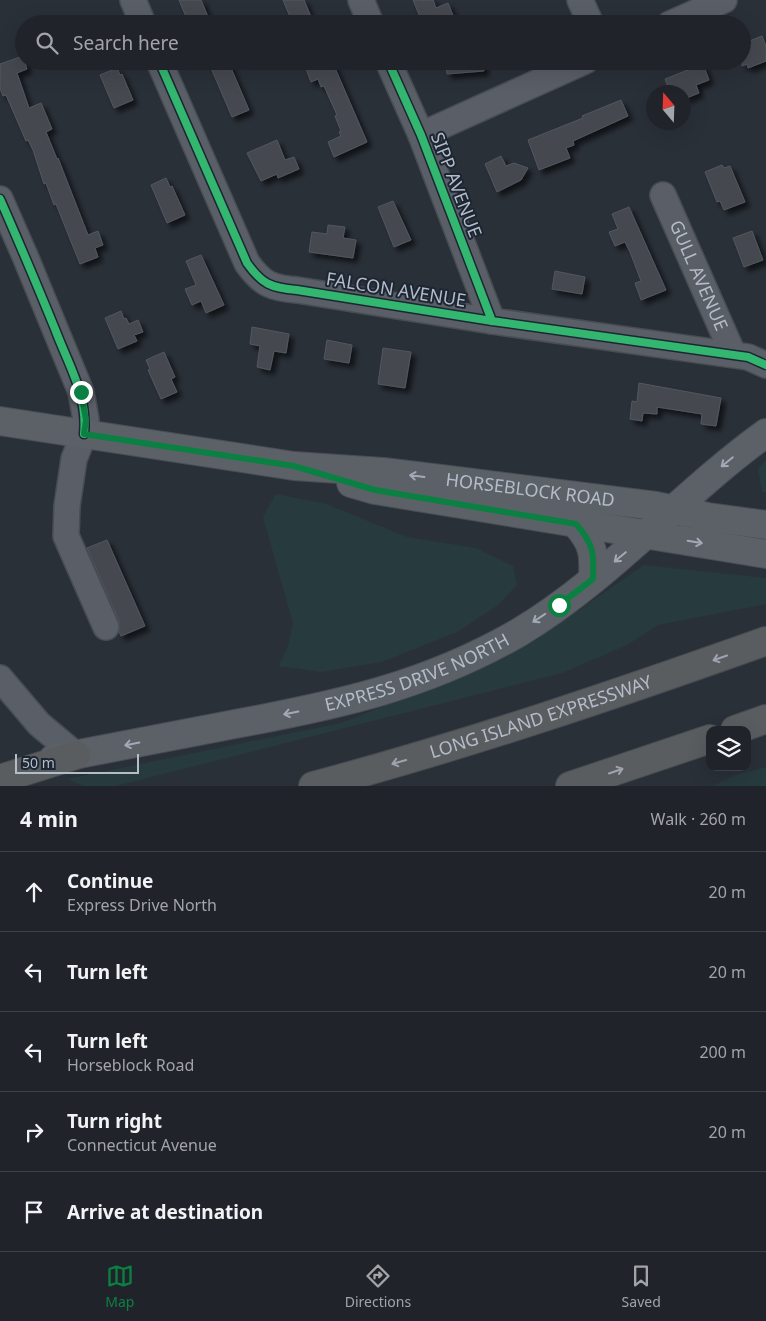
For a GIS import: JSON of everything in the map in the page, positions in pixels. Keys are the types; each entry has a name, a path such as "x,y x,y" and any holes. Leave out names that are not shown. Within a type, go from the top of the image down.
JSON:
{"highway":[{"name":"LONG ISLAND EXPRESSWAY","path":"314,786 542,718 663,678 766,641"},
{"path":"746,726 766,719"},
{"path":"570,786 706,740"},
{"path":"0,779 76,755"}],"main road":[{"name":"HORSEBLOCK ROAD","path":"0,422 294,466 383,472 656,506 766,525"},
{"name":"EXPRESS DRIVE NORTH","path":"0,770 342,703 415,682 450,668 519,632 559,605 647,534 718,470 766,433"},
{"name":"HORSEBLOCK ROAD","path":"294,466 375,490 766,554"},
{"path":"576,524 586,535 594,553 593,579"}],"street":[{"path":"133,0 139,15"},
{"path":"361,0 367,15"},
{"path":"580,0 587,15"},
{"path":"690,15 724,0"},
{"name":"FALCON AVENUE","path":"163,70 247,264 257,278 278,288 492,321 733,354 748,357 766,365"},
{"name":"SIPP AVENUE","path":"392,70 421,135 492,321"},
{"path":"421,135 565,70"},
{"name":"GULL AVENUE","path":"663,195 733,354"},
{"path":"0,199 76,376 84,406 86,420 84,434 74,460 67,506 66,536 106,627"},
{"path":"0,678 39,724 76,755"}],"green space":[{"path":"766,460 766,492 762,492 758,469"},
{"path":"276,494 326,504 407,537 476,548 513,566 517,585 498,605 457,632 382,662 321,672 279,666 288,646 293,623 263,517"},
{"path":"644,565 766,578 766,604 658,625 627,645 562,673 116,786 84,786 67,779 341,723 477,669 579,610"},
{"path":"766,767 766,786 713,786 735,775"}],"building":[{"path":"179,0 201,0 207,15 185,15"},
{"path":"283,0 304,0 310,15 289,15"},
{"path":"413,0 433,0 436,8 448,3 453,15 419,15"},
{"path":"762,36 766,46 766,61 751,67 751,40"},
{"path":"15,59 15,70 24,70 17,73 29,108 41,103 52,129 46,132 88,235 98,231 103,245 95,248 98,257 80,264 56,204 54,205 46,183 44,184 33,150 28,140 26,141 6,95 3,96 0,88 0,64"},
{"path":"112,70 118,70 120,75 122,74 133,100 114,108 100,75"},
{"path":"212,70 232,70 249,110 232,117"},
{"path":"306,70 336,70 367,142 334,157 328,142 341,136 335,116 337,115 324,86 321,87 318,79 311,82"},
{"path":"446,70 484,71 447,74"},
{"path":"688,70 705,70 709,80 696,85 699,93 691,96 691,85 667,85 665,79"},
{"path":"621,100 628,116 573,141 574,145 566,148 570,158 539,170 528,140 583,118 582,116"},
{"path":"277,140 285,160 294,157 299,169 278,178 277,174 261,181 247,153"},
{"path":"501,156 506,166 514,163 528,168 521,180 497,192 485,164"},
{"path":"722,165 724,168 730,166 745,202 724,210 720,201 717,202 705,172"},
{"path":"166,178 170,187 172,186 185,215 167,223 151,185"},
{"path":"393,201 411,240 394,247 378,207"},
{"path":"629,207 666,290 641,300 635,283 641,281 630,252 625,242 615,246 609,232 618,229 612,214"},
{"path":"328,225 345,227 343,238 356,240 353,258 309,252 312,232 327,234"},
{"path":"752,231 763,260 744,267 733,238"},
{"path":"201,255 224,305 206,313 201,301 192,305 185,289 196,285 186,261"},
{"path":"555,271 585,277 582,294 552,289"},
{"path":"121,311 124,319 126,318 129,324 138,320 143,332 134,335 137,341 118,349 105,318"},
{"path":"252,327 289,334 286,353 274,351 270,370 257,367 260,346 250,344"},
{"path":"327,340 352,345 349,363 324,359"},
{"path":"383,348 411,352 405,388 378,384"},
{"path":"164,352 175,377 171,379 177,392 161,399 148,370 150,369 146,360"},
{"path":"639,383 721,398 716,426 701,424 702,414 657,407 657,414 643,413 642,421 630,419 632,401 637,402"},
{"path":"107,540 145,626 121,636 119,621 87,548"}],"cycle path":[{"path":"163,70 247,263 257,276 268,284 280,288 492,321 748,357 766,365"},
{"path":"392,70 421,135 492,321"},
{"path":"0,199 76,380 83,406 84,434"}],"route":[{"path":"81,392 86,420 84,434 294,466 375,490 576,524 586,535 594,553 593,579 559,605"}]}
